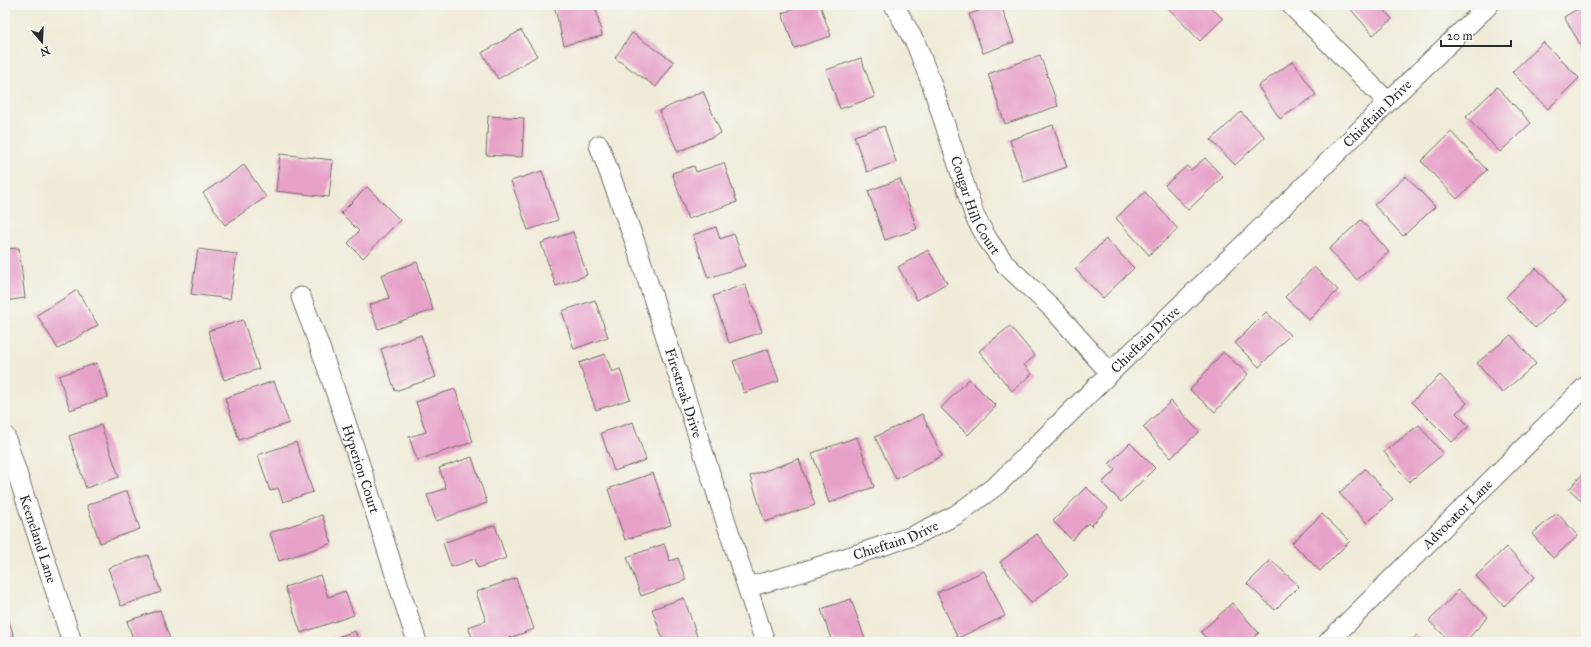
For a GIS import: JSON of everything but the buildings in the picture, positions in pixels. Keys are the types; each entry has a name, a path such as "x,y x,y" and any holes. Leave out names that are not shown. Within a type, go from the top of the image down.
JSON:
{"street":[{"name":"Cougar Hill Court","path":"894,5 916,44 932,85 975,217 988,240 1006,265 1052,308 1110,373"},
{"path":"1291,5 1388,102"},
{"name":"Chieftain Drive","path":"748,587 802,572 913,536 956,515 998,485 1110,373 1291,199 1388,102 1489,5"},
{"name":"Firestreak Drive","path":"599,146 635,242 765,642"},
{"name":"Hyperion Court","path":"301,297 323,353 354,444 417,642"},
{"name":"Advocator Lane","path":"1328,642 1586,386"},
{"name":"Keeneland Lane","path":"5,436 72,642"}]}
